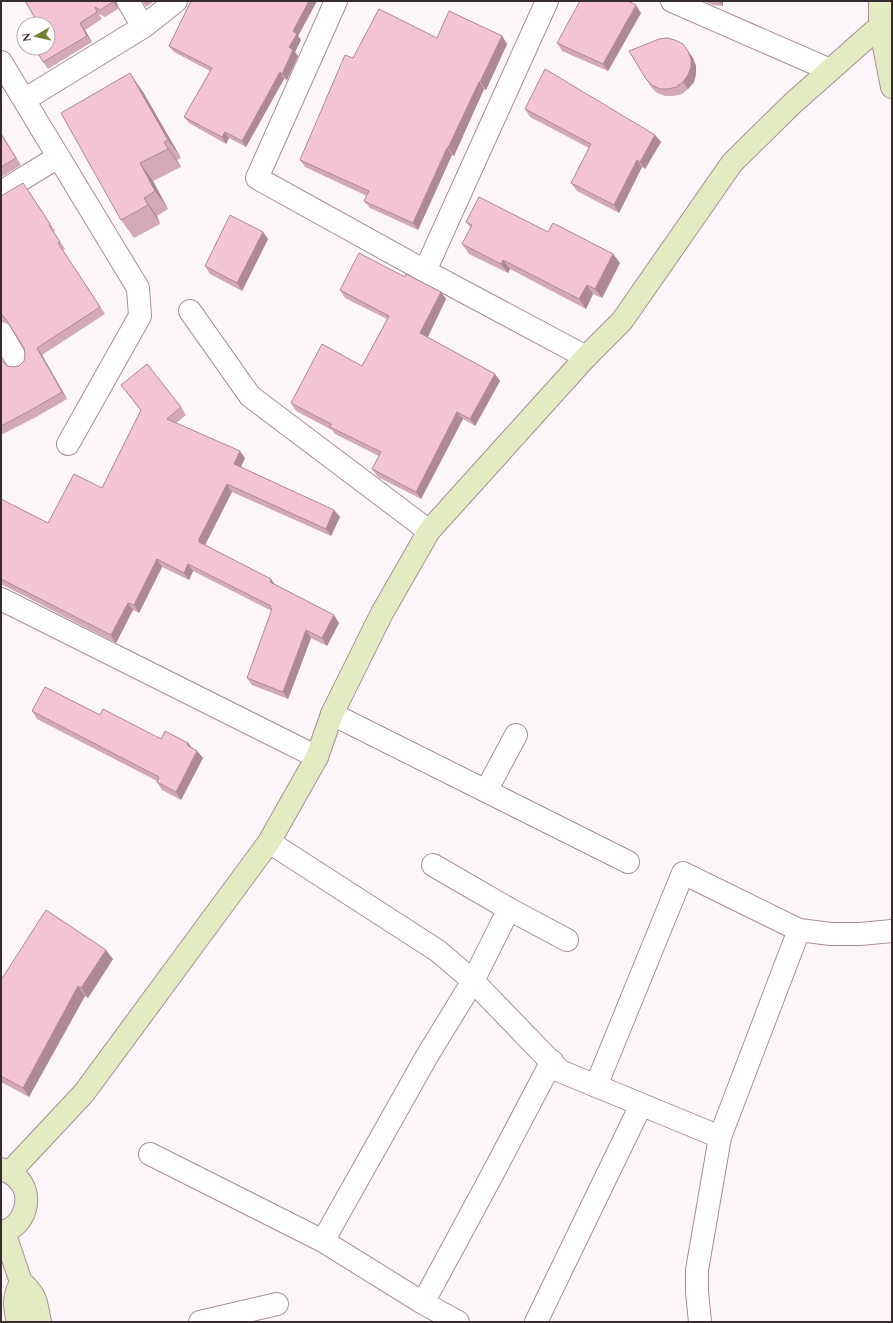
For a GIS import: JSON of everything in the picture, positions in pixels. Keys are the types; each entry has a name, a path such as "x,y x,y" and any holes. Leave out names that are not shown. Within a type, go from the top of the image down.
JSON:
{"street":[{"path":"128,1 143,27"},
{"path":"24,100 143,27 176,1"},
{"path":"336,1 257,178 586,357"},
{"path":"426,271 547,1"},
{"path":"672,1 830,70"},
{"path":"880,1 880,26 892,87"},
{"path":"40,1322 34,1295 30,1289 21,1282 2,1232 13,1226 21,1219 25,1209 26,1198 24,1188 18,1179 5,1170 84,1093 268,842 317,757 332,714 382,613 429,530 586,357 622,321 732,163 793,103 880,26"},
{"path":"1,62 138,288 140,316 68,444"},
{"path":"1,192 58,157"},
{"path":"190,312 250,396 429,530"},
{"path":"1,333 18,362"},
{"path":"1,599 317,757"},
{"path":"332,714 628,862"},
{"path":"486,791 516,735"},
{"path":"268,842 438,951 473,980 560,1071 720,1137"},
{"path":"433,865 508,909 566,940"},
{"path":"596,1086 683,873 798,930 831,934 860,934 892,931"},
{"path":"323,1241 427,1056 473,980 508,909"},
{"path":"700,1322 697,1292 697,1270 720,1137 798,930"},
{"path":"423,1303 552,1062"},
{"path":"536,1322 641,1105"},
{"path":"150,1154 323,1241 423,1303 458,1322"},
{"path":"18,1322 14,1300 21,1282"},
{"path":"200,1322 277,1304"}],"building":[{"path":"25,1 113,1 100,10 95,7 97,12 80,23 87,36 56,54 56,16 34,16"},
{"path":"191,1 309,1 293,31 297,34 289,47 293,50 282,74 280,72 242,141 225,132 222,137 184,117 212,68 169,46"},
{"path":"580,1 628,1 636,5 603,64 557,43"},
{"path":"379,9 437,38 449,11 502,36 447,148 413,223 364,201 369,191 300,160 345,55 353,58"},
{"path":"667,38 683,44 691,59 691,67 683,82 676,87 660,89 652,85 646,79 629,51 659,39"},
{"path":"40,56 53,56 43,62"},
{"path":"545,69 655,135 640,162 637,160 614,205 571,183 591,144 525,109"},
{"path":"130,73 168,140 164,142 168,149 140,163 155,191 144,198 148,205 121,220 61,113"},
{"path":"1,134 16,158 1,167"},
{"path":"23,183 50,224 49,225 60,242 58,243 100,307 37,348 62,392 1,426 1,359 7,366 19,366 24,361 25,355 24,348 6,319 1,315 1,196"},
{"path":"479,197 548,232 553,223 613,254 595,289 587,285 579,299 503,260 501,264 462,244 472,225 466,222"},
{"path":"230,215 263,232 237,283 205,266"},
{"path":"359,253 405,277 406,274 441,292 420,333 495,374 470,419 457,412 416,492 372,469 381,452 330,427 331,424 291,403 322,344 362,366 389,316 340,290"},
{"path":"147,364 181,407 167,419 240,451 234,464 334,510 326,529 227,484 199,539 199,542 271,579 270,582 334,615 322,638 306,630 283,692 247,678 272,609 270,608 271,606 188,564 184,573 157,559 134,605 128,603 111,635 1,579 1,499 48,523 74,474 102,488 141,410 121,385"},
{"path":"45,687 100,715 103,709 161,739 165,731 188,743 187,745 197,751 176,792 157,782 159,777 32,711"},
{"path":"46,910 106,950 81,988 78,986 23,1088 1,1076 1,980"}]}
